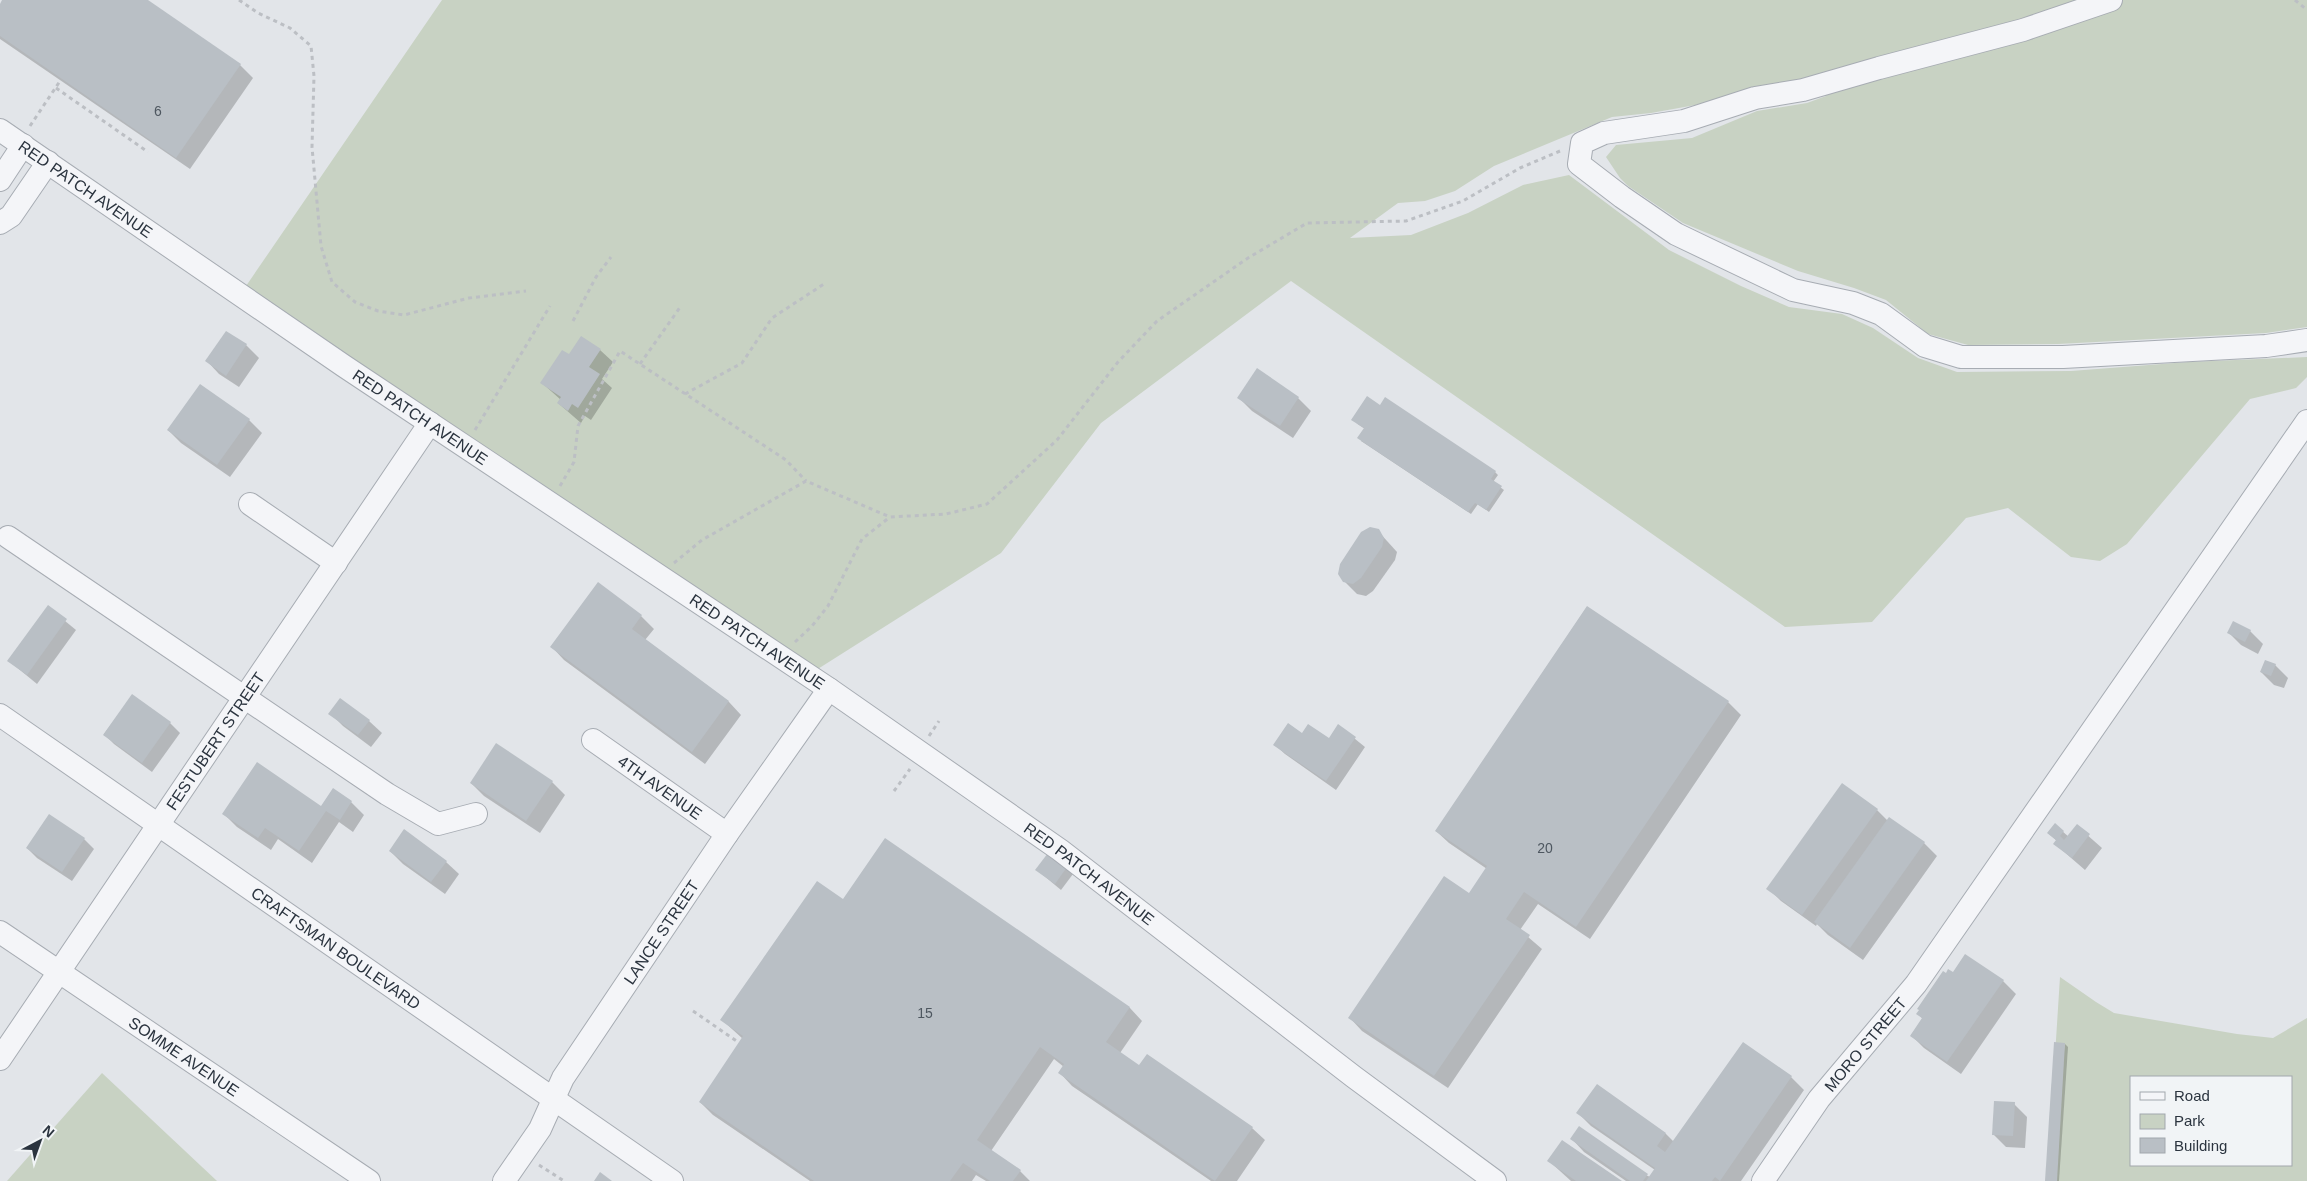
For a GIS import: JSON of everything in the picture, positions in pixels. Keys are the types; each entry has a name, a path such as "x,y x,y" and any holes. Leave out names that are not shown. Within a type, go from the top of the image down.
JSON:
{"street":[{"path":"2111,0 2023,30 1803,90 1755,98 1684,121 1604,133 1582,143 1579,164 1622,197 1676,234 1793,290 1852,303 1882,314 1925,346 1961,357 2063,357 2266,346 2307,340"},
{"name":"RED PATCH AVENUE","path":"0,130 464,446 829,689 1060,850 1339,1066 1495,1181"},
{"path":"0,180 21,144"},
{"path":"0,223 10,216 48,162"},
{"name":"MORO STREET","path":"1763,1181 1819,1099 1916,984 2307,421"},
{"name":"FESTUBERT STREET","path":"0,1059 60,973 430,423"},
{"path":"250,504 336,563"},
{"path":"8,536 387,794 438,824 476,814"},
{"name":"LANCE STREET","path":"504,1181 540,1129 563,1078 727,834 829,689"},
{"name":"CRAFTSMAN BOULEVARD","path":"0,715 672,1181"},
{"name":"4TH AVENUE","path":"593,740 727,834"},
{"name":"SOMME AVENUE","path":"0,932 369,1181"}],"path":[{"path":"239,0 258,13 290,28 311,46 314,76 312,147 321,246 332,282 355,302 378,312 404,315 469,298 526,291"},
{"path":"2294,0 2307,10"},
{"path":"21,144 60,81"},
{"path":"56,88 148,152"},
{"path":"550,503 574,462 578,426 620,352 786,460 806,482 890,517 946,514 987,504 1057,440 1118,362 1157,321 1248,258 1307,223 1406,221 1463,201 1520,168 1582,143"},
{"path":"574,321 596,277 611,257"},
{"path":"685,394 742,363 772,318 824,284"},
{"path":"464,446 550,306"},
{"path":"640,364 681,306"},
{"path":"659,575 702,540 806,482"},
{"path":"781,657 828,606 862,539 890,517"},
{"path":"693,1011 738,1042"},
{"path":"522,1153 564,1181"}],"green space":[{"path":"442,0 2307,0 2307,327 2266,333 2058,344 1968,345 1928,334 1886,300 1798,271 1683,223 1628,186 1620,178 1606,157 1616,145 1692,138 1757,111 1807,103 1826,96 1766,86 1701,104 1651,113 1612,117 1494,166 1455,191 1425,201 1398,203 1350,238 1411,235 1468,213 1523,185 1569,175 1669,250 1741,286 1789,307 1842,314 1873,328 1918,358 1957,372 2071,371 2188,362 2307,357 2307,377 2296,388 2250,399 2127,544 2100,561 2071,557 2008,508 1966,518 1872,622 1785,627 1291,281 1101,423 1001,553 802,679 246,286"},
{"path":"2060,977 2114,1013 2237,1034 2273,1038 2307,1018 2307,1181 2047,1181"},
{"path":"102,1073 217,1181 7,1181"}],"building":[{"path":"2,0 148,0 241,64 176,158 0,36 0,4"},
{"path":"226,331 247,344 226,376 205,361"},
{"path":"581,336 601,349 589,367 600,374 578,408 572,404 568,411 557,403 561,397 540,383 562,350 569,354"},
{"path":"1257,368 1299,397 1280,426 1237,398"},
{"path":"200,384 250,419 217,465 167,430"},
{"path":"1367,396 1380,405 1385,397 1496,471 1491,479 1502,486 1486,510 1475,503 1468,512 1357,438 1364,428 1351,420"},
{"path":"1370,527 1379,529 1384,538 1382,547 1361,578 1353,584 1343,582 1338,574 1340,564 1361,532"},
{"path":"598,582 642,615 632,629 729,701 692,752 550,647"},
{"path":"48,605 67,619 27,675 7,661"},
{"path":"1587,606 1729,701 1576,927 1524,892 1506,919 1530,935 1434,1076 1348,1018 1444,876 1469,893 1487,866 1435,831"},
{"path":"2233,621 2251,630 2245,642 2227,633"},
{"path":"2265,660 2276,664 2271,676 2260,672"},
{"path":"132,694 171,722 142,763 103,735"},
{"path":"340,698 370,720 358,735 328,714"},
{"path":"1288,723 1302,733 1308,724 1329,738 1338,724 1356,737 1326,781 1273,745"},
{"path":"496,743 553,781 526,821 470,783"},
{"path":"257,762 321,806 333,788 352,801 340,820 326,811 299,851 265,828 258,838 222,814"},
{"path":"1842,783 1878,809 1802,915 1766,889"},
{"path":"49,814 85,838 62,872 26,848"},
{"path":"1889,817 1925,842 1850,948 1814,922"},
{"path":"2055,823 2064,831 2060,836 2064,840 2077,824 2090,834 2072,858 2053,844 2056,840 2047,833"},
{"path":"404,829 447,861 431,882 389,851"},
{"path":"885,838 1130,1007 1106,1042 1139,1065 1147,1054 1253,1127 1215,1181 1058,1073 1064,1064 1040,1047 977,1140 1021,1170 1013,1181 990,1181 963,1163 950,1181 814,1181 699,1102 743,1036 720,1020 817,881 843,899"},
{"path":"1048,853 1067,867 1055,884 1035,870"},
{"path":"1965,954 2004,980 1947,1062 1910,1036 1922,1018 1916,1014 1919,1010 1917,1009 1943,971 1946,973 1948,969 1953,972"},
{"path":"1743,1042 1792,1076 1720,1181 1715,1177 1712,1181 1646,1181 1655,1168 1576,1113 1597,1084 1666,1133 1657,1146 1665,1152"},
{"path":"2054,1042 2065,1043 2057,1181 2045,1181"},
{"path":"1994,1101 2015,1102 2013,1136 1992,1135"},
{"path":"1579,1126 1648,1174 1643,1181 1630,1181 1570,1139"},
{"path":"1562,1140 1622,1181 1576,1181 1547,1161"},
{"path":"600,1172 612,1181 594,1181"}]}
